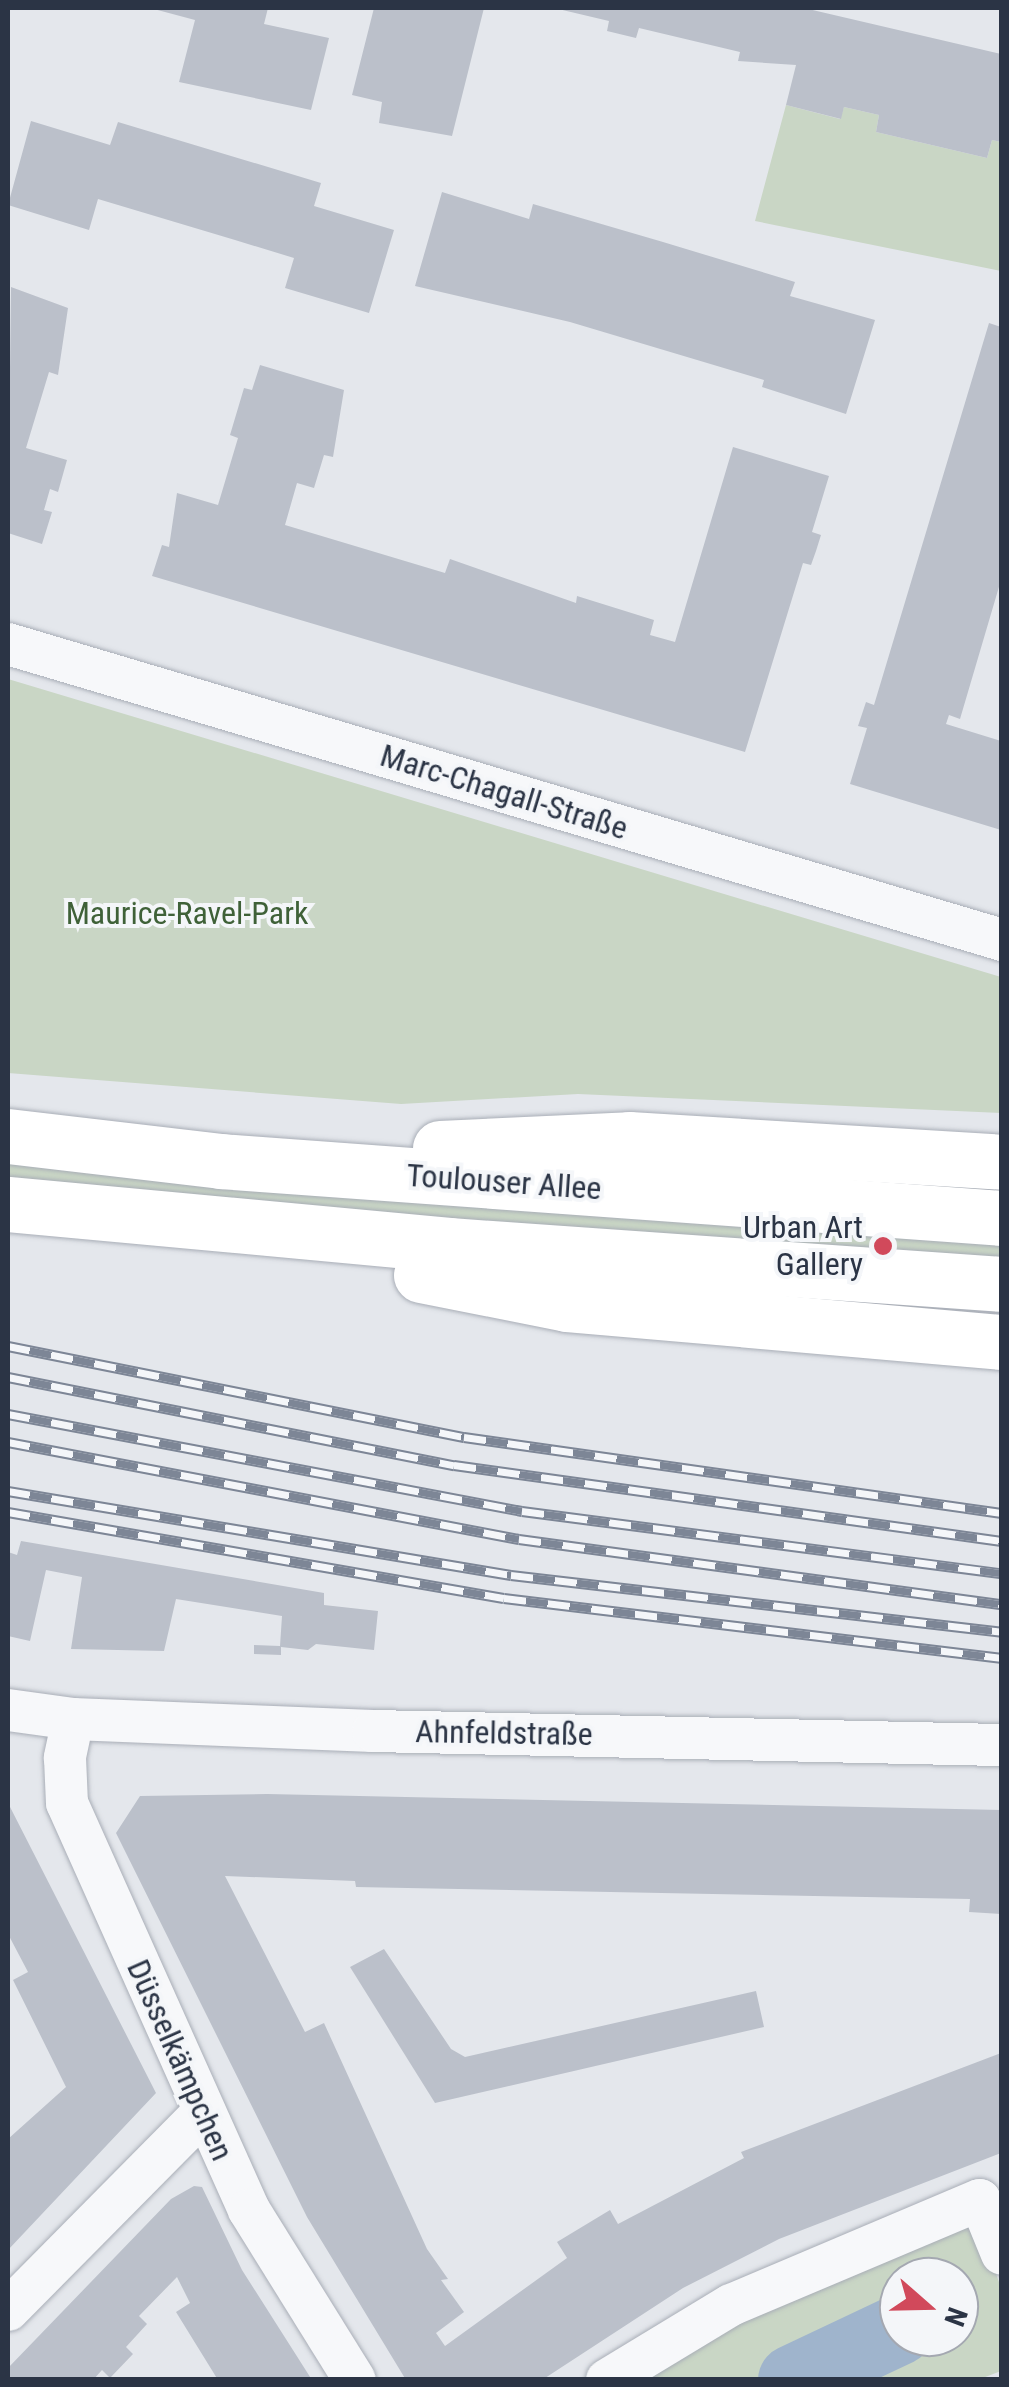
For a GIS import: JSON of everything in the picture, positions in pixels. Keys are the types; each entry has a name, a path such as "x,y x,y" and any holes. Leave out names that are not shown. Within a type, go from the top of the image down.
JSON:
{"main road":[{"name":"Toulouser Allee","path":"8,1136 220,1161 1002,1218"},
{"path":"220,1161 308,1142 447,1148 629,1139 1002,1162"},
{"name":"Toulouser Allee","path":"8,1204 237,1226 1002,1284"},
{"path":"237,1226 317,1264 478,1283 567,1304 1002,1342"}],"street":[{"name":"Marc-Chagall-Straße","path":"8,644 1002,940"},
{"name":"Ahnfeldstraße","path":"8,1710 73,1719 1002,1745"},
{"name":"Düsselkämpchen","path":"73,1719 65,1758 67,1803 202,2114 249,2210 355,2380"},
{"path":"8,2310 202,2114"},
{"path":"607,2380 731,2305 980,2200 1002,2254"}],"green space":[{"path":"786,105 840,119 844,107 879,115 876,132 987,158 992,140 1001,142 1001,271 755,221"},
{"name":"Maurice-Ravel-Park","path":"8,679 1001,977 1001,1113 578,1094 401,1104 8,1073"},
{"path":"8,1150 1001,1231 1001,1269 8,1188"},
{"path":"953,2225 974,2227 983,2236 1001,2288 1001,2371 980,2379 631,2380 684,2348 879,2259 879,2357 979,2357 979,2257 883,2257"}],"building":[{"path":"150,8 268,8 264,24 329,38 311,110 179,82 195,20"},
{"path":"374,8 484,8 452,136 379,123 382,102 352,95"},
{"path":"554,8 804,8 1001,54 1001,142 992,140 987,158 876,132 879,115 844,107 841,119 786,105 796,65 738,61 740,52 639,28 636,38 607,31 609,21"},
{"path":"31,121 110,145 118,122 321,183 314,206 394,230 369,313 285,288 294,258 98,199 89,230 8,205"},
{"path":"442,192 529,219 533,204 663,242 795,282 790,296 875,320 846,414 762,387 764,380 570,322 415,286"},
{"path":"11,287 68,308 58,375 49,372 26,448 67,460 58,492 50,489 44,510 52,512 42,544 8,533"},
{"path":"989,323 1001,327 1001,580 960,719 949,715 946,724 1001,741 1001,830 850,784 867,728 858,726 866,702 874,705"},
{"path":"260,365 344,390 333,457 324,455 314,488 297,483 285,525 445,573 450,559 576,603 577,596 654,620 650,635 675,642 733,447 829,476 812,532 821,535 811,565 803,563 745,752 152,576 162,545 169,547 177,493 218,505 238,438 230,435 244,388 252,390"},
{"path":"21,1541 324,1593 324,1605 378,1611 374,1650 316,1644 308,1650 281,1647 281,1655 254,1654 254,1645 280,1646 282,1616 176,1599 164,1651 71,1649 82,1577 46,1570 30,1641 8,1636 8,1552 17,1555"},
{"path":"267,1794 1001,1810 1001,1914 969,1912 970,1899 356,1887 355,1881 225,1876 305,2032 324,2023 427,2249 448,2279 441,2280 464,2312 436,2333 445,2346 567,2258 557,2242 610,2210 618,2224 744,2158 741,2152 1001,2053 1001,2153 779,2239 683,2288 542,2380 406,2380 307,2217 116,1833 140,1796"},
{"path":"8,1803 156,2093 8,2250 8,2139 66,2087 13,1980 28,1972 8,1934"},
{"path":"384,1949 451,2049 465,2057 756,1991 764,2027 435,2103 350,1967"},
{"path":"194,2186 202,2187 242,2270 312,2380 218,2380 176,2312 190,2303 177,2277 139,2316 147,2324 126,2347 133,2354 110,2378 102,2370 93,2380 8,2380 8,2368 171,2199"}],"waterway":[{"path":"793,2380 879,2339"}],"railway":[{"path":"8,1346 464,1437 1002,1513"},
{"path":"8,1377 454,1465 1002,1541"},
{"path":"8,1414 522,1511 1002,1573"},
{"path":"8,1442 519,1539 1002,1604"},
{"path":"8,1491 511,1575 1002,1632"},
{"path":"8,1512 504,1598 1002,1658"}],"place":[{"name":"Urban Art Gallery","path":"883,1246"}]}
